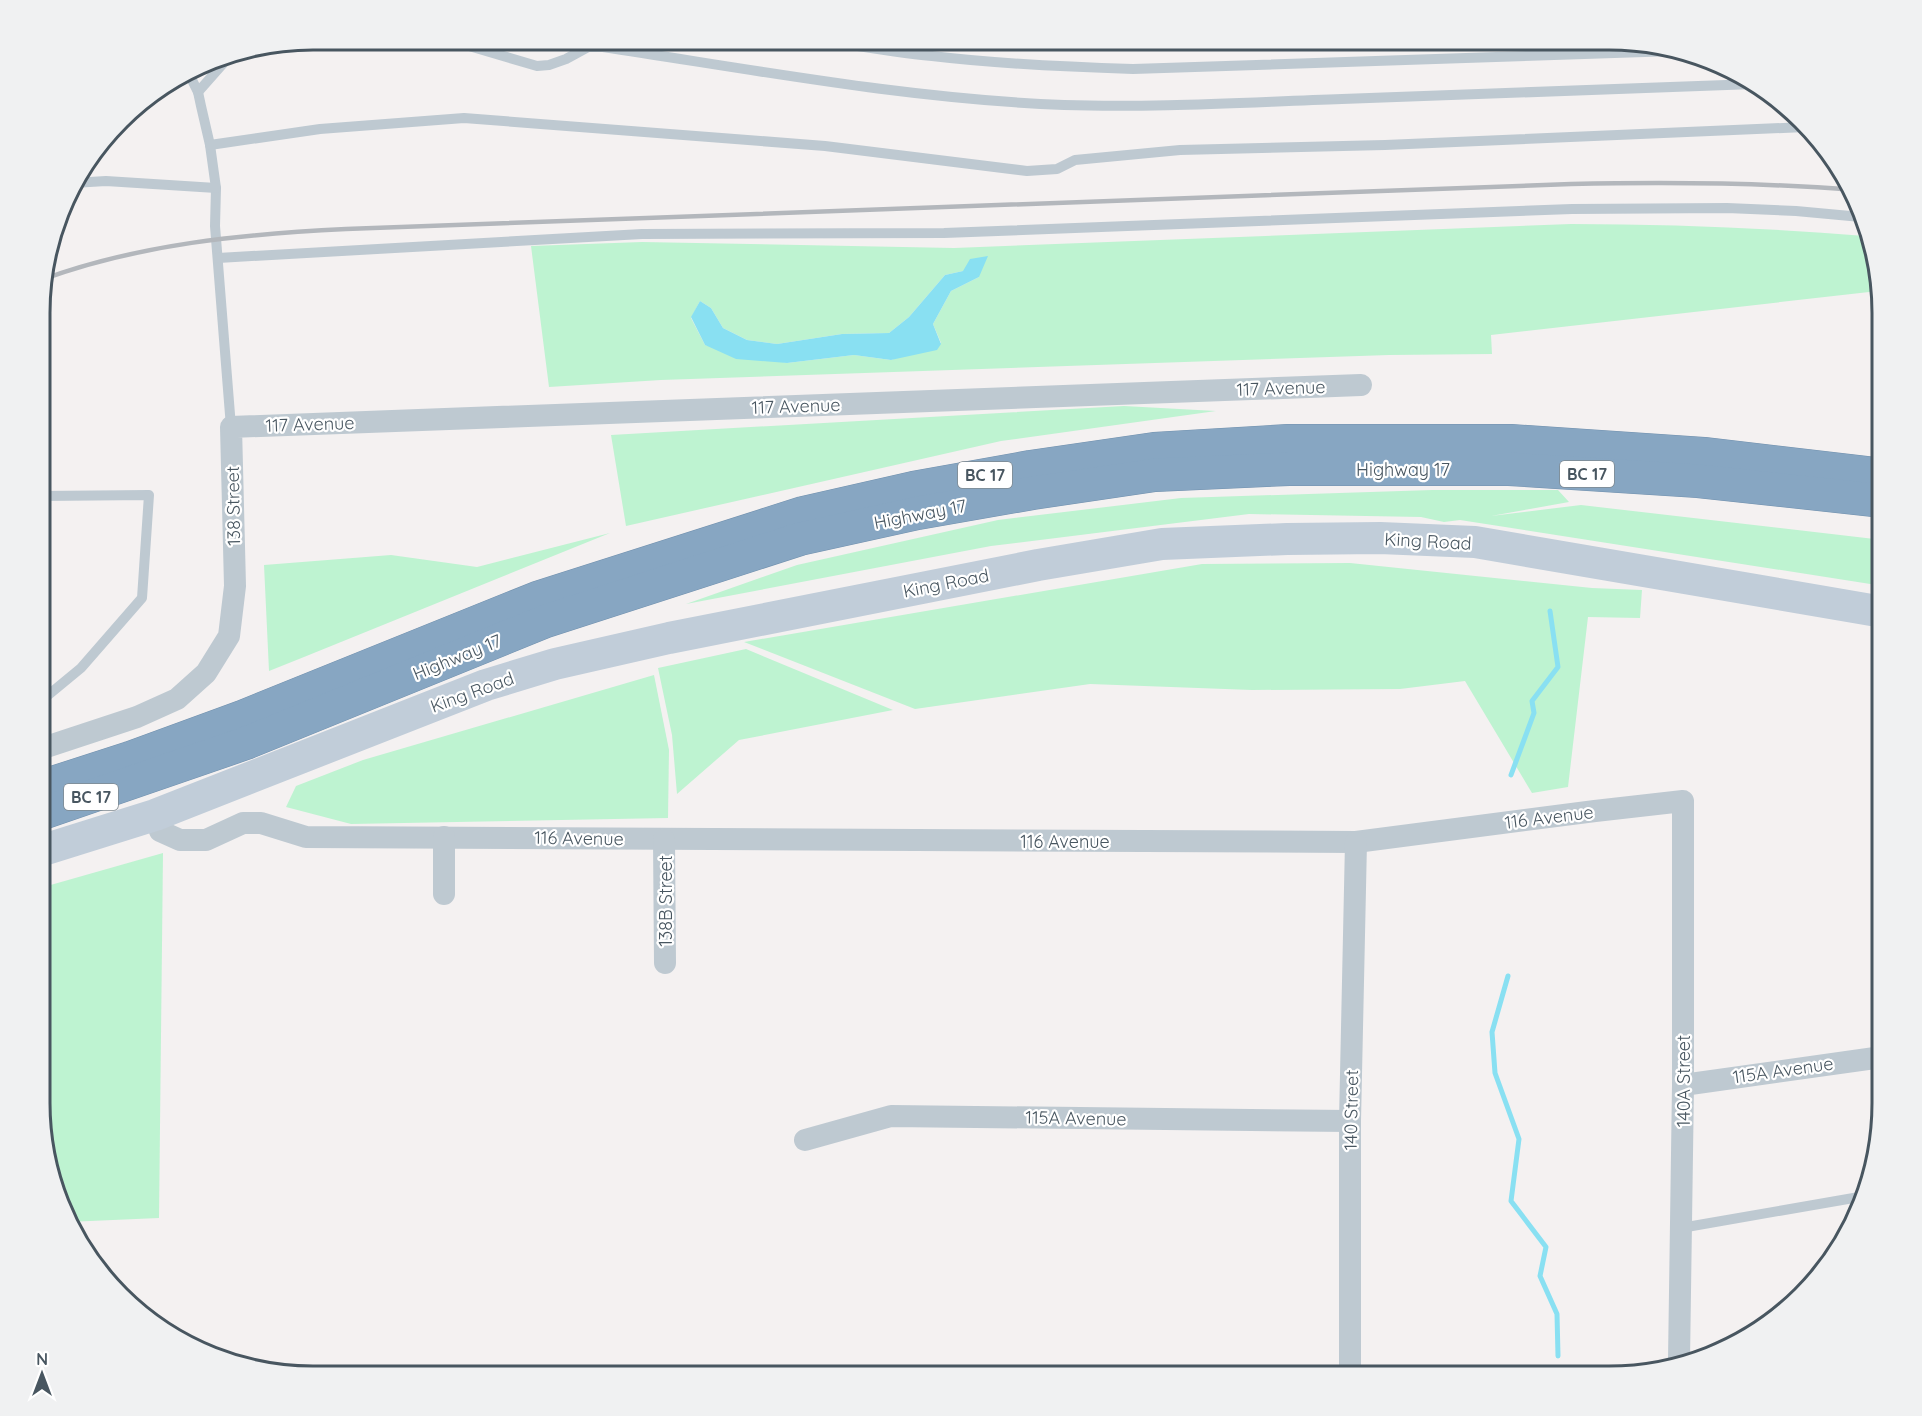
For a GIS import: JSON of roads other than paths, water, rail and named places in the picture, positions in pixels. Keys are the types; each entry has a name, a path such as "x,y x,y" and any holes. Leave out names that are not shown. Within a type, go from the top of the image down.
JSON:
{"highway":[{"name":"Highway 17","path":"50,784 130,758 242,717 537,598 803,513 914,488 1030,467 1154,449 1288,441 1511,441 1704,454 1872,474"},
{"name":"Highway 17","path":"50,811 246,742 546,621 800,539 918,513 1022,495 1155,475 1289,469 1509,469 1698,481 1872,500"}],"street":[{"name":"117 Avenue","path":"231,427 1361,385"},
{"name":"138 Street","path":"50,746 137,717 177,699 206,673 228,636 235,586 231,427"},
{"name":"King Road","path":"50,848 155,815 486,685 555,664 727,626 1038,565 1162,544 1380,538 1475,542 1872,610"},
{"name":"116 Avenue","path":"155,815 160,831 180,840 206,840 243,824 261,824 306,837 1356,842 1683,801"},
{"name":"140A Street","path":"1679,1357 1683,1085 1683,801"},
{"path":"444,837 444,894"},
{"name":"138B Street","path":"664,840 665,963"},
{"name":"140 Street","path":"1350,1366 1350,1121 1356,842"},
{"name":"115A Avenue","path":"1683,1085 1872,1058"},
{"name":"115A Avenue","path":"805,1140 891,1116 1350,1121"}],"lane":[{"path":"479,49 537,66 566,60 585,49"},
{"path":"617,49 924,94 1064,105 1133,106 1740,84"},
{"path":"882,49 986,62 1110,68 1643,52"},
{"path":"198,92 221,66"},
{"path":"192,79 198,92 210,145 216,188 215,226 231,427"},
{"path":"210,145 320,129 464,118 825,146 1027,171 1057,169 1075,160 1180,150 1396,145 1795,127"},
{"path":"84,182 106,181 216,188"},
{"path":"218,258 642,234 944,233 1572,209 1726,208 1854,216"},
{"path":"50,496 149,495 142,598 81,668 50,692"},
{"path":"1681,1228 1854,1199"}],"water":[{"path":"988,256 979,277 951,291 933,324 941,344 937,350 891,360 854,355 787,363 736,359 705,345 691,317 700,301 711,308 723,328 747,340 777,344 842,334 889,333 909,317 945,275 963,271 970,259"}],"waterway":[{"path":"1511,775 1534,713 1532,701 1558,667 1550,611"},
{"path":"1508,976 1492,1032 1495,1073 1519,1139 1511,1201 1546,1247 1540,1276 1557,1314 1558,1356"}],"railway":[{"path":"52,276 153,249 230,238 346,229 1571,184 1712,183 1841,189"}]}
